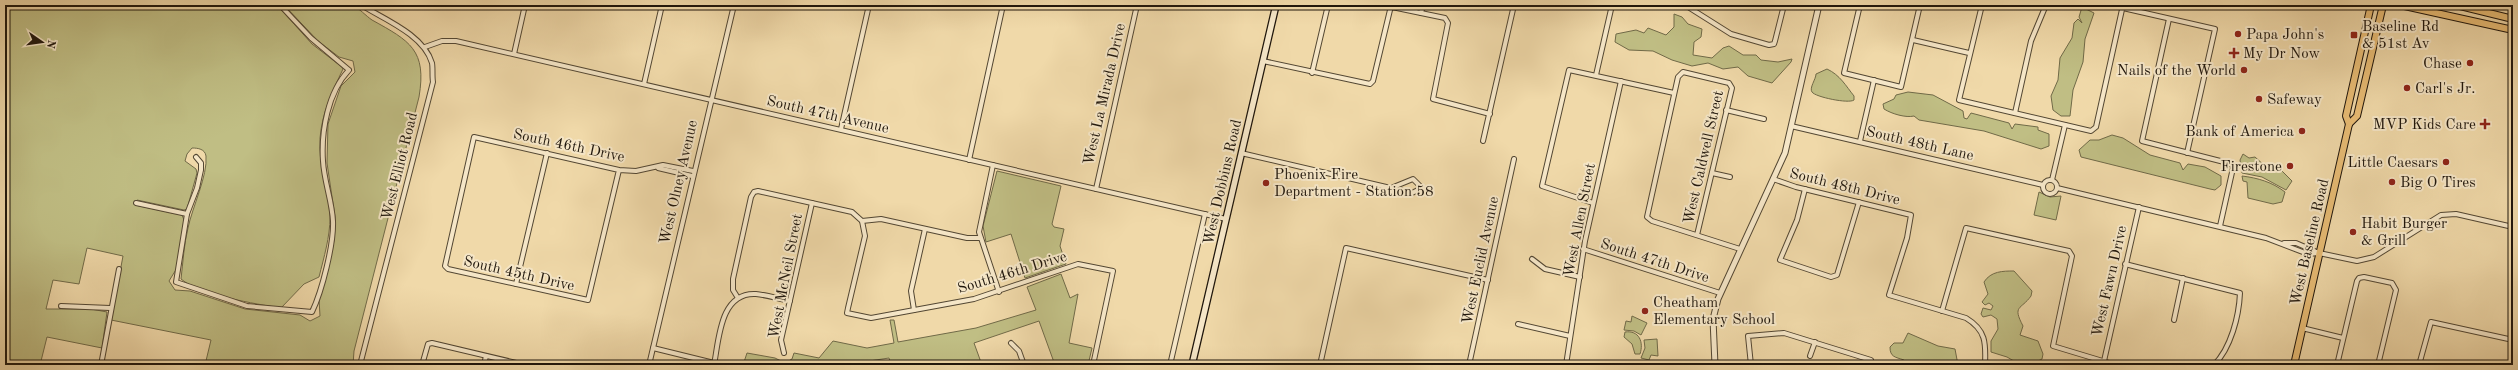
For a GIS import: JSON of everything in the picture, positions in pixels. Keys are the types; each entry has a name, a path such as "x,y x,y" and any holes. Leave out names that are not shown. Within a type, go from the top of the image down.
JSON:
{"main road":[{"name":"West Dobbins Road","path":"1192,365 1276,5"},
{"name":"West Baseline Road","path":"2349,124 2346,116 2371,5"},
{"name":"West Baseline Road","path":"2294,365 2349,124 2357,116 2383,5"},
{"path":"2400,5 2513,30"},
{"path":"2456,5 2513,19"}],"street":[{"path":"361,5 403,31 425,47"},
{"path":"514,54 525,5"},
{"path":"644,84 662,5"},
{"name":"West Olney Avenue","path":"649,365 693,171 734,5"},
{"path":"840,129 869,5"},
{"path":"969,160 1002,5"},
{"name":"West La Mirada Drive","path":"1096,189 1137,5"},
{"path":"1312,73 1328,5"},
{"path":"1421,13 1423,5"},
{"path":"1483,141 1514,5"},
{"path":"1596,75 1612,5"},
{"path":"1685,5 1731,34 1774,44 1784,5"},
{"path":"1715,365 1713,320 1720,293 1784,153 1819,5"},
{"path":"1860,5 1844,73 1901,87 1920,5"},
{"path":"1982,5 1969,53 1959,100 2065,125 2094,130 2123,6 2215,29 2187,152"},
{"path":"2015,113 2031,41 2046,5"},
{"path":"196,157 201,163 201,170 197,188 187,214 176,282 230,302 274,310 312,312 323,276 333,220 323,162 323,135 332,98 343,75 349,70 344,64 311,38 282,7"},
{"path":"1263,61 1312,73 1370,84 1373,81 1392,7 1421,13 1448,20 1433,99 1490,114"},
{"path":"2169,18 2142,142 2187,152 2233,165 2220,226"},
{"path":"1912,40 1969,53"},
{"name":"South 47th Avenue","path":"425,47 442,41 456,41 1226,219"},
{"name":"West Elliot Road","path":"360,365 432,82 432,63 425,47"},
{"path":"1593,203 1542,186 1569,70 1674,93 1647,217 1652,221 1740,249"},
{"name":"West Caldwell Street","path":"1674,93 1679,74 1683,72 1731,85 1697,235"},
{"path":"1860,142 1874,80"},
{"name":"West Allen Street","path":"1566,365 1583,250 1621,81"},
{"path":"1726,110 1764,119"},
{"path":"2052,180 2065,125"},
{"name":"South 48th Lane","path":"1791,126 2043,185 2044,190 2049,194 2054,193 2057,188 2220,226 2284,243 2296,243 2319,253 2352,260 2368,259 2436,217 2445,214 2456,214 2513,227"},
{"name":"South 46th Drive","path":"445,266 474,137 619,170 636,171 658,168 692,176"},
{"path":"516,284 547,153"},
{"path":"1241,153 1412,193 1418,190 1420,186 1416,180 1410,179 1391,188"},
{"name":"West Euclid Avenue","path":"1469,365 1514,159"},
{"name":"South 46th Drive","path":"658,168 663,165 693,171"},
{"path":"993,165 979,226 980,238 999,292"},
{"path":"674,172 676,167"},
{"name":"South 45th Drive","path":"445,266 448,269 588,300 619,170"},
{"path":"1712,173 1730,177"},
{"name":"South 48th Drive","path":"1773,179 1805,189 1911,215 1907,238 1889,295 1942,311"},
{"path":"2043,185 2047,180 2052,180 2056,182 2057,188"},
{"path":"1805,189 1797,220 1780,260 1835,277 1847,247 1859,202"},
{"path":"738,298 733,290 733,279 754,192 852,212 862,222 881,219 967,238 980,238"},
{"path":"136,203 187,214"},
{"name":"West McNeil Street","path":"784,353 781,340 812,203"},
{"name":"West Fawn Drive","path":"2104,361 2139,207"},
{"path":"1170,365 1205,214"},
{"name":"South 46th Drive","path":"862,222 865,236 847,313 871,318 999,292 1078,264 1113,272 1093,365"},
{"path":"1985,365 1986,344 1982,331 1966,318 1942,311 1966,228 2072,253 2053,346 2116,365"},
{"path":"914,310 912,291 925,229"},
{"path":"1320,365 1346,248 1488,280"},
{"name":"South 47th Drive","path":"1583,250 1720,293"},
{"path":"1532,260 1545,269 1580,277"},
{"path":"2125,264 2240,293 2230,340 2223,355 2214,365"},
{"path":"101,365 110,308 119,269"},
{"path":"2337,365 2359,278 2364,277 2395,286 2396,290 2378,365"},
{"path":"2174,320 2184,278"},
{"path":"653,348 714,364 724,316 730,305 738,298 756,294 790,301"},
{"path":"61,306 110,308"},
{"path":"2419,365 2431,322 2513,340"},
{"path":"1518,324 1570,336"},
{"path":"2302,328 2343,338"},
{"path":"1751,365 1748,336 1784,333 1871,360 1870,365"},
{"path":"1810,356 1815,342"},
{"path":"1012,343 1019,351 1024,365"},
{"path":"422,365 428,344 525,365"},
{"path":"484,365 486,356"}],"shaded area":[{"path":"5,5 277,5 312,44 342,67 343,69 325,111 320,138 322,168 328,197 330,217 328,240 323,262 319,277 304,284 281,308 214,294 190,285 181,279 190,220 205,172 206,156 203,150 192,148 187,154 185,161 196,169 197,173 187,209 184,210 137,200 135,205 182,215 184,220 177,268 169,281 175,290 190,291 245,309 300,315 310,321 320,316 319,299 334,241 335,217 327,163 328,124 341,86 355,72 353,61 339,57 318,41 284,5 352,5 372,20 406,41 418,58 421,81 419,97 354,351 353,365 205,365 211,340 111,320 123,256 87,248 79,284 53,280 46,309 91,309 107,312 102,348 47,337 40,365 5,365"},
{"path":"2082,7 2094,13 2085,39 2083,62 2073,90 2070,116 2061,116 2053,110 2051,96 2058,80 2060,58 2072,38 2074,23 2078,19 2082,23 2079,17"},
{"path":"1674,14 1682,17 1688,24 1702,29 1701,37 1694,42 1693,55 1712,58 1723,48 1729,46 1743,55 1756,55 1761,60 1778,62 1792,59 1791,62 1772,83 1748,76 1738,67 1723,69 1708,63 1692,66 1672,60 1653,51 1629,50 1615,42 1616,34 1636,30 1644,33 1648,28 1666,35 1674,27"},
{"path":"1827,69 1836,74 1854,96 1854,100 1846,101 1832,99 1819,96 1812,92 1811,88 1816,74"},
{"path":"1908,92 1933,95 1963,111 1964,118 1967,119 1971,113 2009,123 2012,129 2015,124 2038,127 2038,130 2049,134 2049,146 2041,149 1984,131 1919,120 1914,116 1899,115 1884,109 1883,104 1894,99 1896,95"},
{"path":"2112,135 2123,138 2150,155 2180,163 2183,170 2188,164 2205,167 2221,176 2221,185 2215,190 2210,189 2081,157 2079,150 2090,140 2099,140"},
{"path":"2243,154 2249,158 2255,157 2265,166 2278,167 2292,181 2286,190 2262,177 2242,173 2240,160"},
{"path":"997,171 1061,186 1052,224 1054,227 1064,229 1060,246 1066,264 1025,278 1011,234 986,242 983,226"},
{"path":"2242,176 2265,181 2285,192 2282,202 2273,204 2248,198 2247,182 2243,181"},
{"path":"2039,192 2050,197 2061,196 2056,220 2034,215"},
{"path":"2014,271 2032,291 2031,296 2019,308 2018,314 2023,326 2020,335 2038,341 2043,354 2042,359 2034,363 2027,362 2019,364 2007,357 1991,352 1991,341 1998,329 1997,319 1991,315 1983,317 1981,314 1983,308 1991,310 1993,306 1989,303 1985,305 1982,302 1988,294 1984,282 1987,278 1994,274"},
{"path":"1061,274 1070,298 1078,294 1069,343 1092,348 1088,365 1055,365 1039,321 974,343 982,365 891,365 889,358 843,365 743,365 747,353 775,358 785,363 792,359 794,353 819,358 833,341 867,348 894,343 890,320 894,320 898,342 976,328 1036,310 1027,287"},
{"path":"1632,316 1647,323 1641,335 1634,331 1624,330 1626,321 1631,322"},
{"path":"1625,332 1634,333 1637,335 1641,341 1640,354 1635,354 1632,344 1624,337"},
{"path":"1908,333 1938,346 1955,349 1958,365 1906,365 1904,360 1892,355 1890,347 1894,343 1903,343"},
{"path":"1657,339 1658,356 1651,355 1649,360 1641,358 1645,348 1644,340"}],"place":[{"name":"Papa John's","path":"2238,34"},
{"name":"Baseline Rd & 51st Av","path":"2354,35"},
{"name":"My Dr Now","path":"2234,53"},
{"name":"Chase","path":"2470,63"},
{"name":"Nails of the World","path":"2244,70"},
{"name":"Carl's Jr.","path":"2407,88"},
{"name":"Safeway","path":"2259,99"},
{"name":"MVP Kids Care","path":"2485,124"},
{"name":"Bank of America","path":"2302,131"},
{"name":"Little Caesars","path":"2446,162"},
{"name":"Firestone","path":"2290,166"},
{"name":"Big O Tires","path":"2392,182"},
{"name":"Phoenix Fire Department - Station 58","path":"1266,183"},
{"name":"Habit Burger & Grill","path":"2353,232"},
{"name":"Cheatham Elementary School","path":"1645,311"}]}
